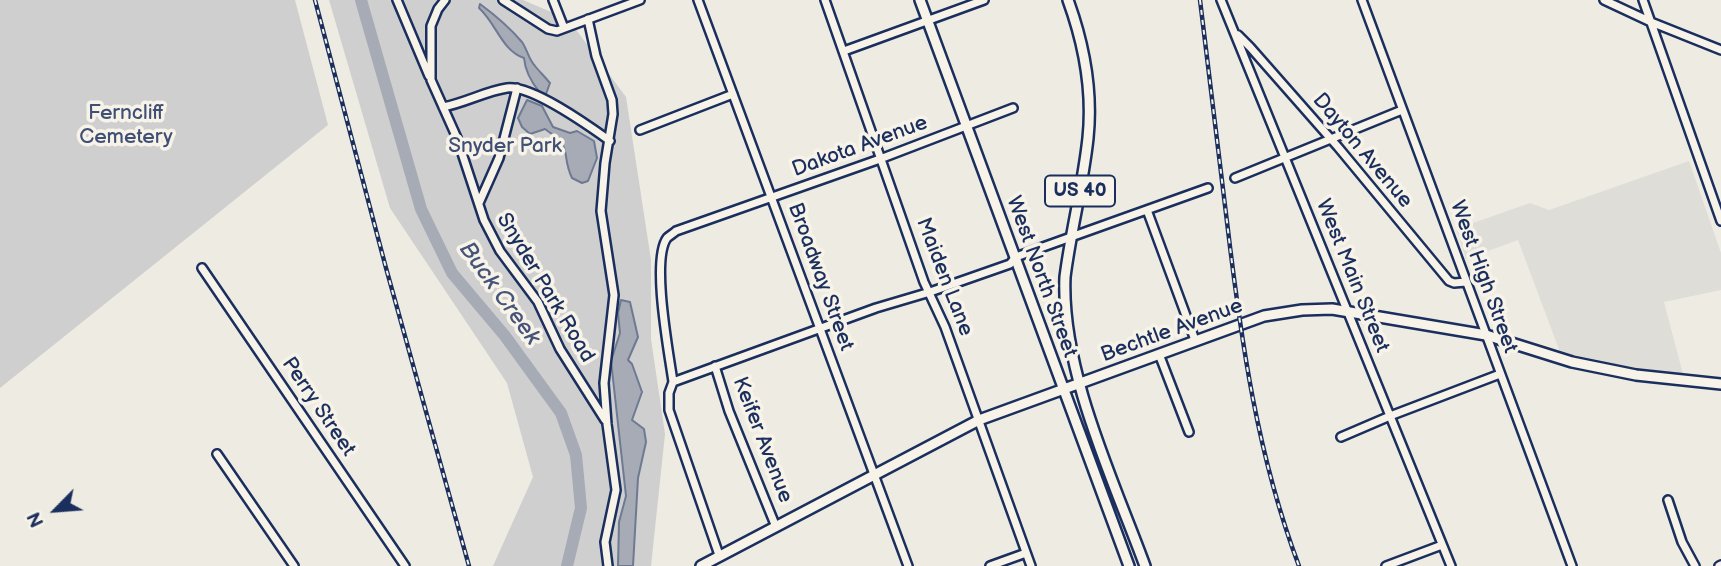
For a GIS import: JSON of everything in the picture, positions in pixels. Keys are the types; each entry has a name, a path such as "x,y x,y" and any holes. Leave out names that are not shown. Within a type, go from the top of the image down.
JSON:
{"main road":[{"name":"West North Street","path":"920,0 1129,566"},
{"name":"US 40","path":"1068,0 1081,39 1088,75 1089,104 1086,150 1064,298 1071,349 1080,383"},
{"name":"Bechtle Avenue","path":"701,566 979,420 1264,316 1332,309 1486,335"},
{"path":"1486,335 1572,362 1636,375 1721,384"},
{"name":"West North Street","path":"1080,383 1145,566"}],"street":[{"name":"Snyder Park Road","path":"397,0 465,160 484,220 500,251 538,302 560,349 607,424"},
{"name":"Snyder Park Road","path":"431,79 431,26 445,0"},
{"path":"503,0 557,32 640,0"},
{"path":"553,0 564,28"},
{"name":"Broadway Street","path":"698,0 908,566"},
{"name":"Maiden Lane","path":"825,0 880,159 1031,566"},
{"path":"844,51 984,0"},
{"name":"West Main Street","path":"1221,0 1451,566"},
{"name":"West High Street","path":"1362,0 1572,566"},
{"path":"1604,0 1721,50"},
{"path":"1643,0 1721,221"},
{"name":"Snyder Park Road","path":"588,19 614,114 601,211 614,295 606,359 607,424 616,490 605,542 608,566"},
{"name":"Dayton Avenue","path":"1234,32 1331,140 1448,281 1466,282"},
{"name":"Snyder Park Road","path":"478,205 499,158 517,88"},
{"path":"443,107 502,89 517,88 575,117 610,141"},
{"path":"640,130 733,94"},
{"name":"Dakota Avenue","path":"719,555 672,421 668,401 673,382 660,291 664,244 668,237 676,231 719,218 1013,108"},
{"path":"1235,178 1402,110"},
{"path":"673,382 876,308 1010,264 1016,257 1208,188"},
{"path":"1147,210 1195,340"},
{"name":"Perry Street","path":"202,268 405,566"},
{"path":"1159,354 1189,432"},
{"name":"Keifer Avenue","path":"715,366 729,411 776,527"},
{"path":"1341,437 1500,374"},
{"path":"218,454 294,566"},
{"path":"1668,500 1682,542 1695,566"},
{"path":"1386,566 1443,545"},
{"path":"990,566 1026,553"}],"shaded area":[{"path":"480,4 522,42 533,64 550,83 546,94 537,89 527,72 524,58 505,43 479,8"},
{"path":"527,100 542,106 553,127 570,133 577,131 594,141 597,158 588,181 582,183 572,178 564,147 554,136 545,129 530,134 522,127 518,118"},
{"path":"1689,161 1721,253 1721,290 1664,302 1683,374 1639,369 1560,352 1518,240 1466,259 1456,229 1530,203 1549,210"},
{"path":"621,300 630,302 638,337 628,360 642,392 632,420 644,429 646,442 638,478 633,566 618,566 619,522 626,496 611,361 620,333 618,313"}],"green space":[{"name":"Ferncliff Cemetery","path":"0,0 295,0 328,125 0,388"},
{"name":"Snyder Park","path":"329,0 523,0 556,14 574,27 626,97 651,260 651,339 665,434 651,566 493,566 533,477 507,383 390,208"}],"waterway":[{"name":"Buck Creek","path":"361,0 421,209 452,273 505,336 561,413 576,455 581,508 567,566"}],"railway":[{"path":"315,0 469,566"},
{"path":"1200,0 1232,266 1252,397 1272,482 1299,566"}]}
